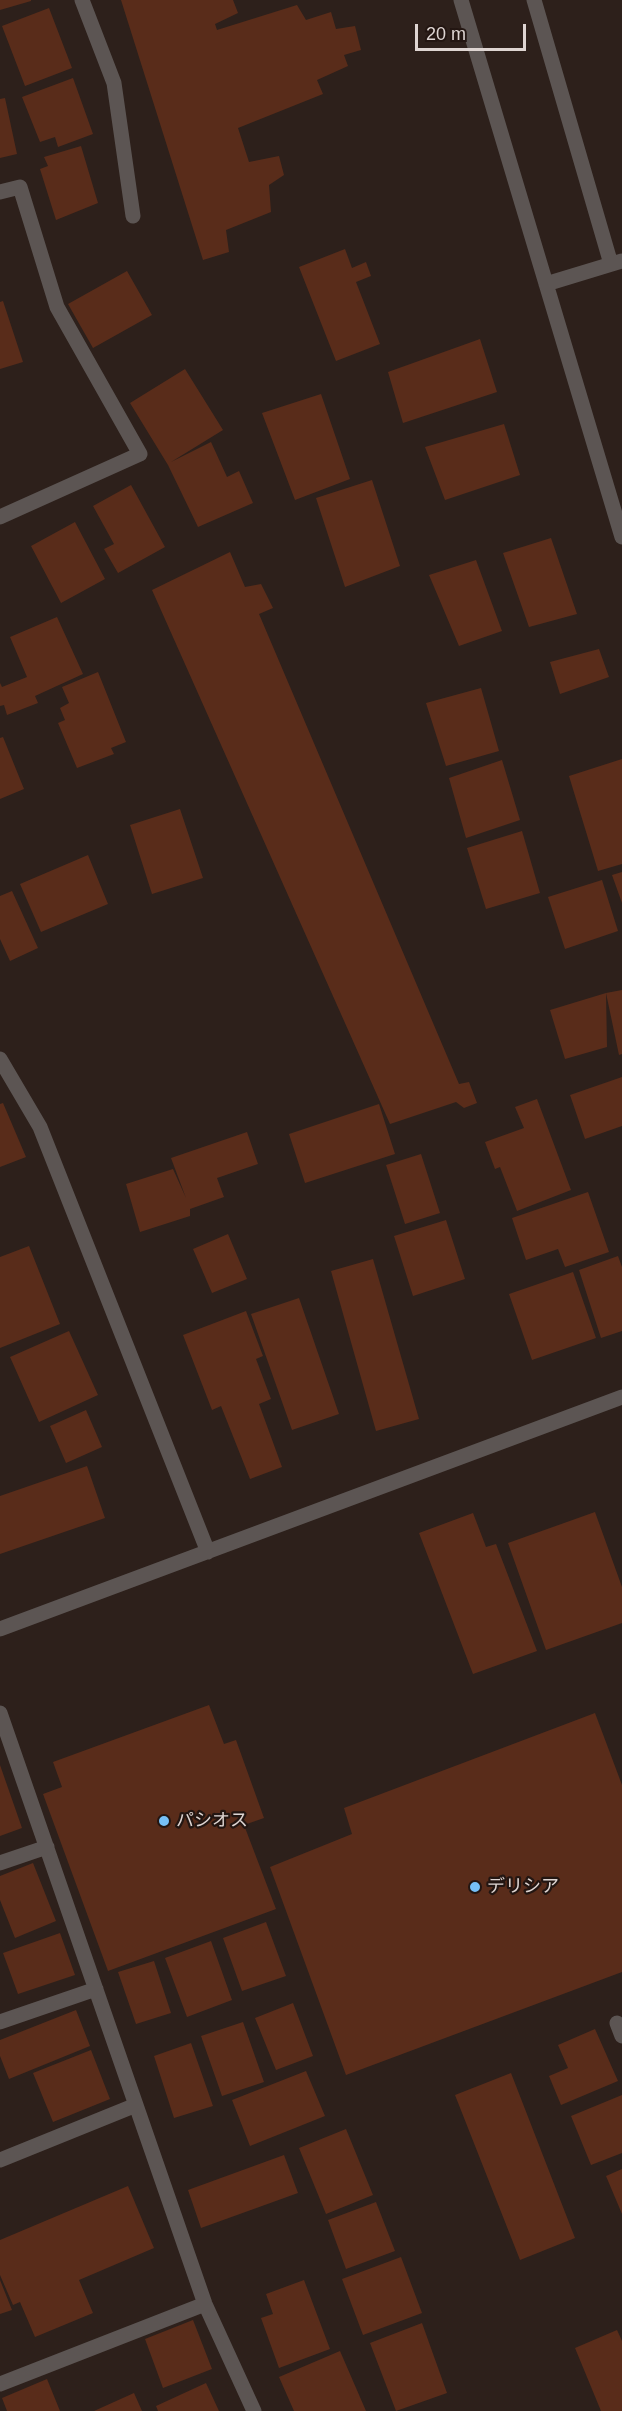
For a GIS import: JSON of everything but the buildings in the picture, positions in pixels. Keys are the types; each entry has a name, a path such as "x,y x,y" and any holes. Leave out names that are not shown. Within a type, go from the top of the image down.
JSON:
{"street":[{"path":"82,0 114,83 133,216"},
{"path":"461,0 622,537"},
{"path":"534,0 617,263 546,284"},
{"path":"0,192 20,187 57,307 140,454 0,517"},
{"path":"0,1059 40,1127 208,1552"},
{"path":"0,1629 622,1397"},
{"path":"0,1713 205,2304 254,2411"},
{"path":"0,1863 46,1847"},
{"path":"0,2022 96,1989"},
{"path":"0,2160 136,2105"},
{"path":"0,2384 205,2304"}],"place":[{"name":"パシオス","path":"164,1821"},
{"name":"デリシア","path":"475,1887"}]}
